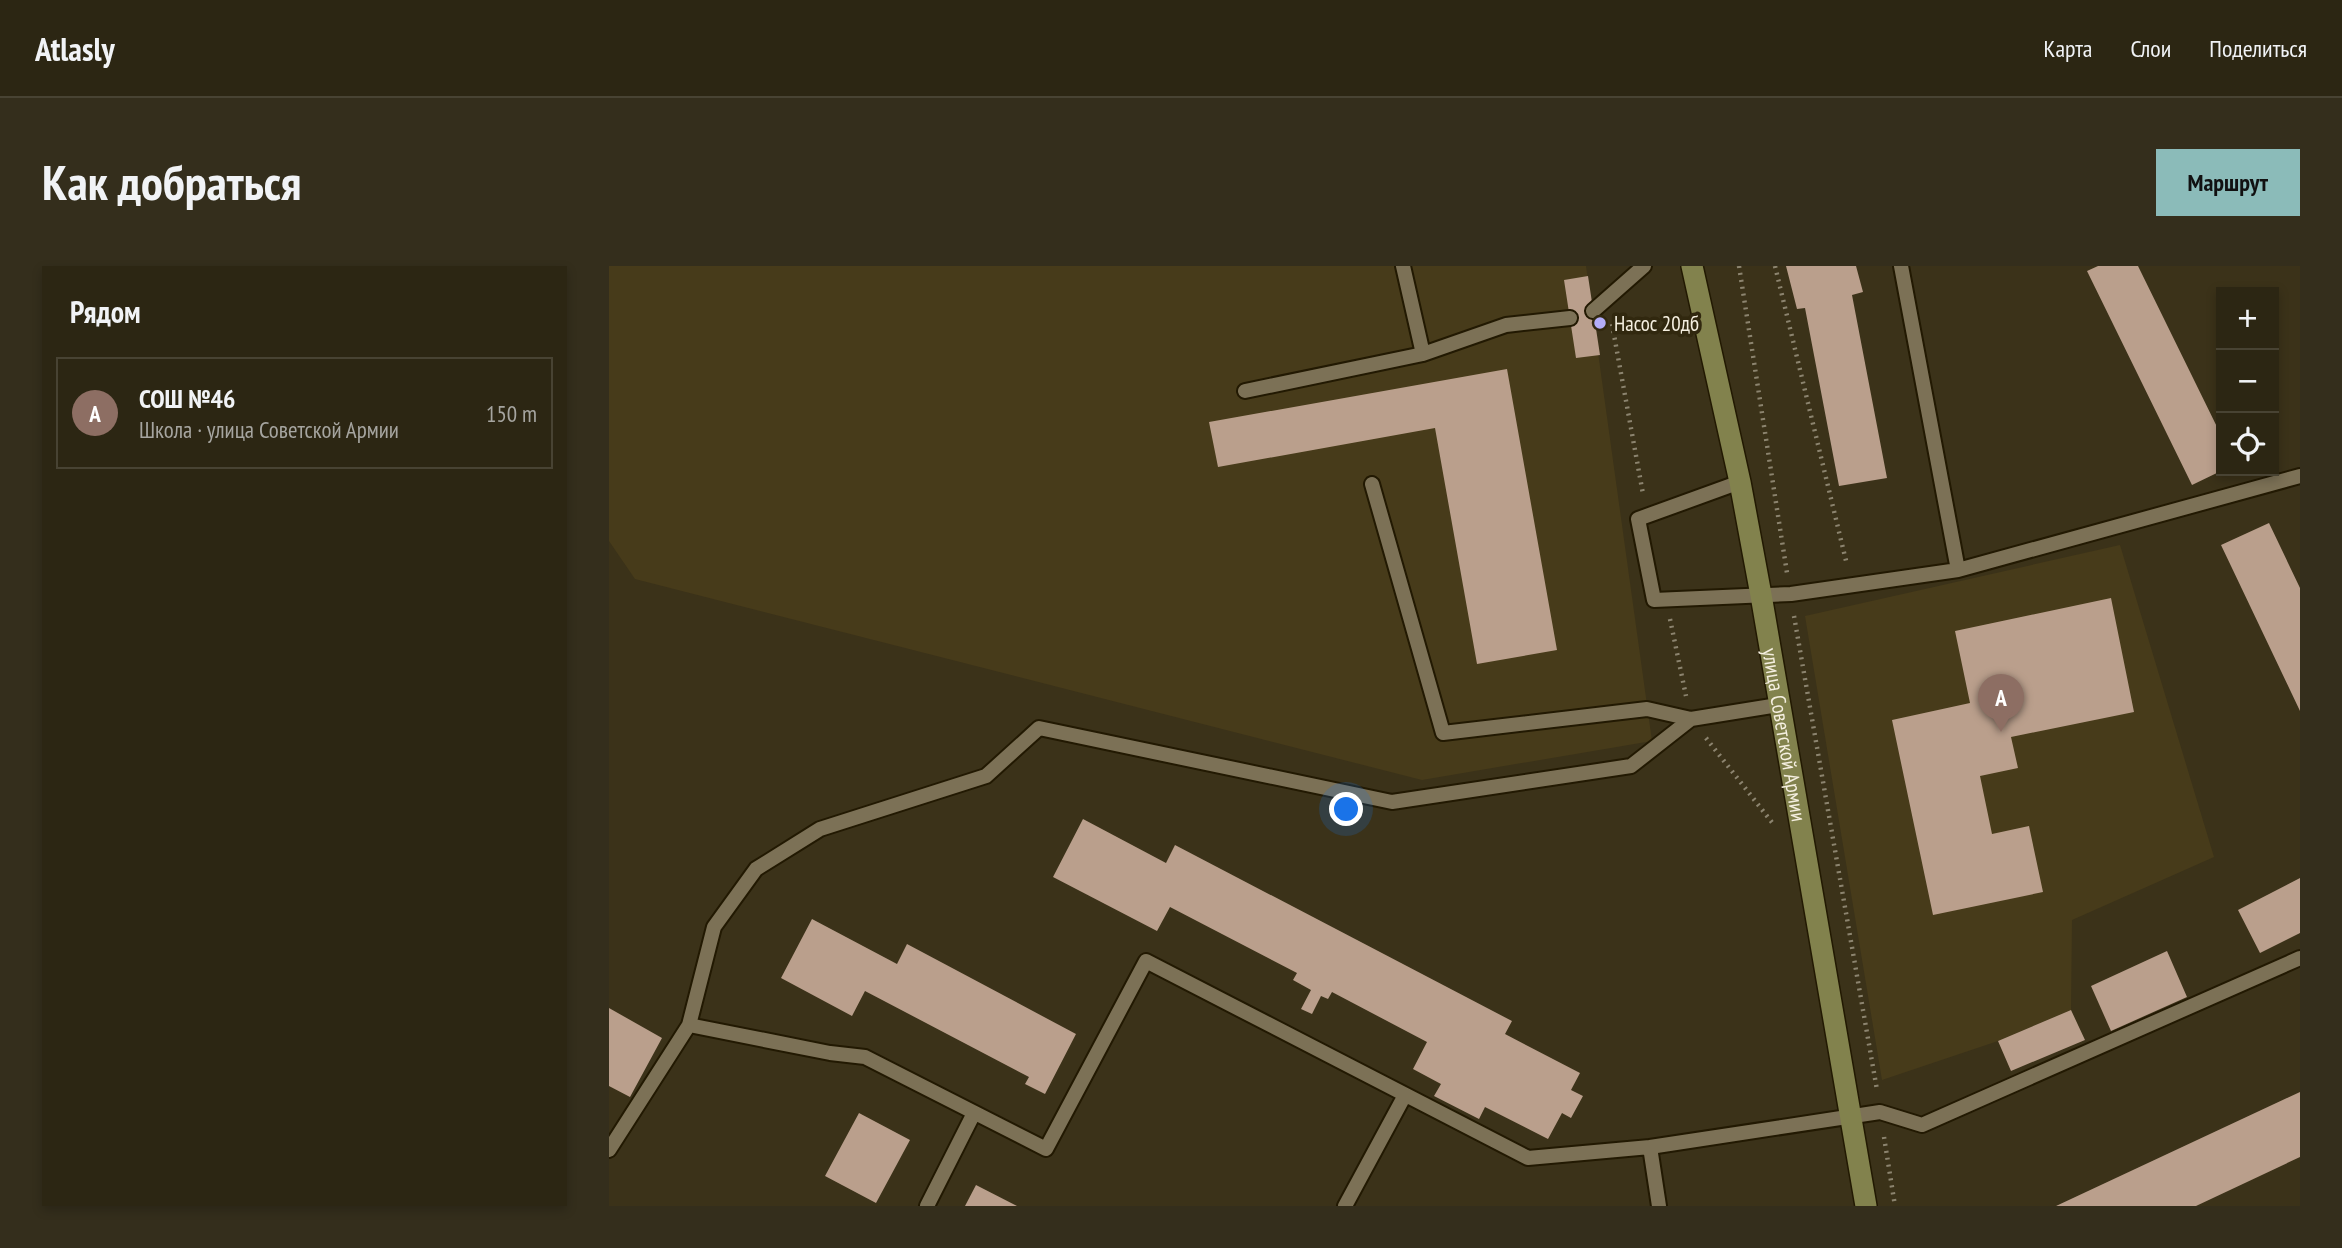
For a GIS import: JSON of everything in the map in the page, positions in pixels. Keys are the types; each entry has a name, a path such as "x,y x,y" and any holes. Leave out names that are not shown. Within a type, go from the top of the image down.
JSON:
{"street":[{"name":"улица Советской Армии","path":"1692,266 1740,482 1761,594 1866,1206"}],"lane":[{"path":"1403,266 1423,354"},
{"path":"1593,311 1644,266"},
{"path":"1901,266 1958,570"},
{"path":"1245,391 1423,354 1506,325 1570,318"},
{"path":"1740,482 1638,519 1654,600 1791,594 1852,588 1958,570 2300,476"},
{"path":"1372,484 1443,733 1647,709 1691,719 1778,705"},
{"path":"609,1150 689,1025 714,927 756,869 820,829 986,776 1039,728 1392,802 1631,766 1691,719"},
{"path":"689,1025 830,1053 865,1057 1046,1149 1146,961 1528,1158 1650,1147 1880,1112 1923,1125 2300,958"},
{"path":"1345,1206 1405,1095"},
{"path":"927,1206 974,1113"},
{"path":"1650,1147 1659,1206"}],"path":[{"path":"1739,266 1791,594 1895,1206"},
{"path":"1775,266 1852,588"}],"shaded area":[{"path":"609,266 1586,266 1652,741 1422,780 635,579 609,541"},
{"path":"2120,545 2214,857 2072,920 2071,1010 1998,1041 1882,1080 1805,616"}],"building":[{"path":"1786,266 1856,266 1863,292 1852,295 1887,478 1839,486 1805,308 1797,309"},
{"path":"2098,266 2138,266 2216,425 2216,473 2192,485 2087,271"},
{"path":"1588,276 1600,355 1576,358 1564,280"},
{"path":"1507,369 1557,650 1477,664 1435,428 1218,467 1209,422"},
{"path":"2269,523 2300,588 2300,711 2221,545"},
{"path":"2111,598 2134,712 2011,737 2018,768 1980,776 1992,834 2029,826 2043,892 1933,915 1892,720 1970,703 1955,631"},
{"path":"1083,819 1166,863 1175,845 1512,1021 1505,1034 1580,1073 1571,1090 1583,1096 1571,1118 1562,1113 1548,1139 1485,1107 1479,1119 1434,1096 1441,1084 1413,1069 1427,1042 1332,992 1328,999 1321,996 1312,1014 1301,1009 1311,990 1293,980 1297,973 1170,907 1157,931 1053,877"},
{"path":"2300,878 2300,933 2260,953 2238,910"},
{"path":"812,919 897,964 907,944 1076,1034 1045,1094 1025,1084 1029,1077 865,991 852,1016 781,978"},
{"path":"2167,951 2187,997 2111,1031 2091,986"},
{"path":"609,1008 662,1038 630,1097 609,1086"},
{"path":"2071,1010 2085,1040 2011,1071 1998,1041"},
{"path":"2300,1092 2300,1157 2196,1206 2056,1206"},
{"path":"859,1113 910,1140 876,1203 825,1176"},
{"path":"976,1185 1017,1206 965,1206"}],"place":[{"name":"Насос 20дб","path":"1600,323"},
{"name":"СОШ №46","path":"2001,732"}]}
